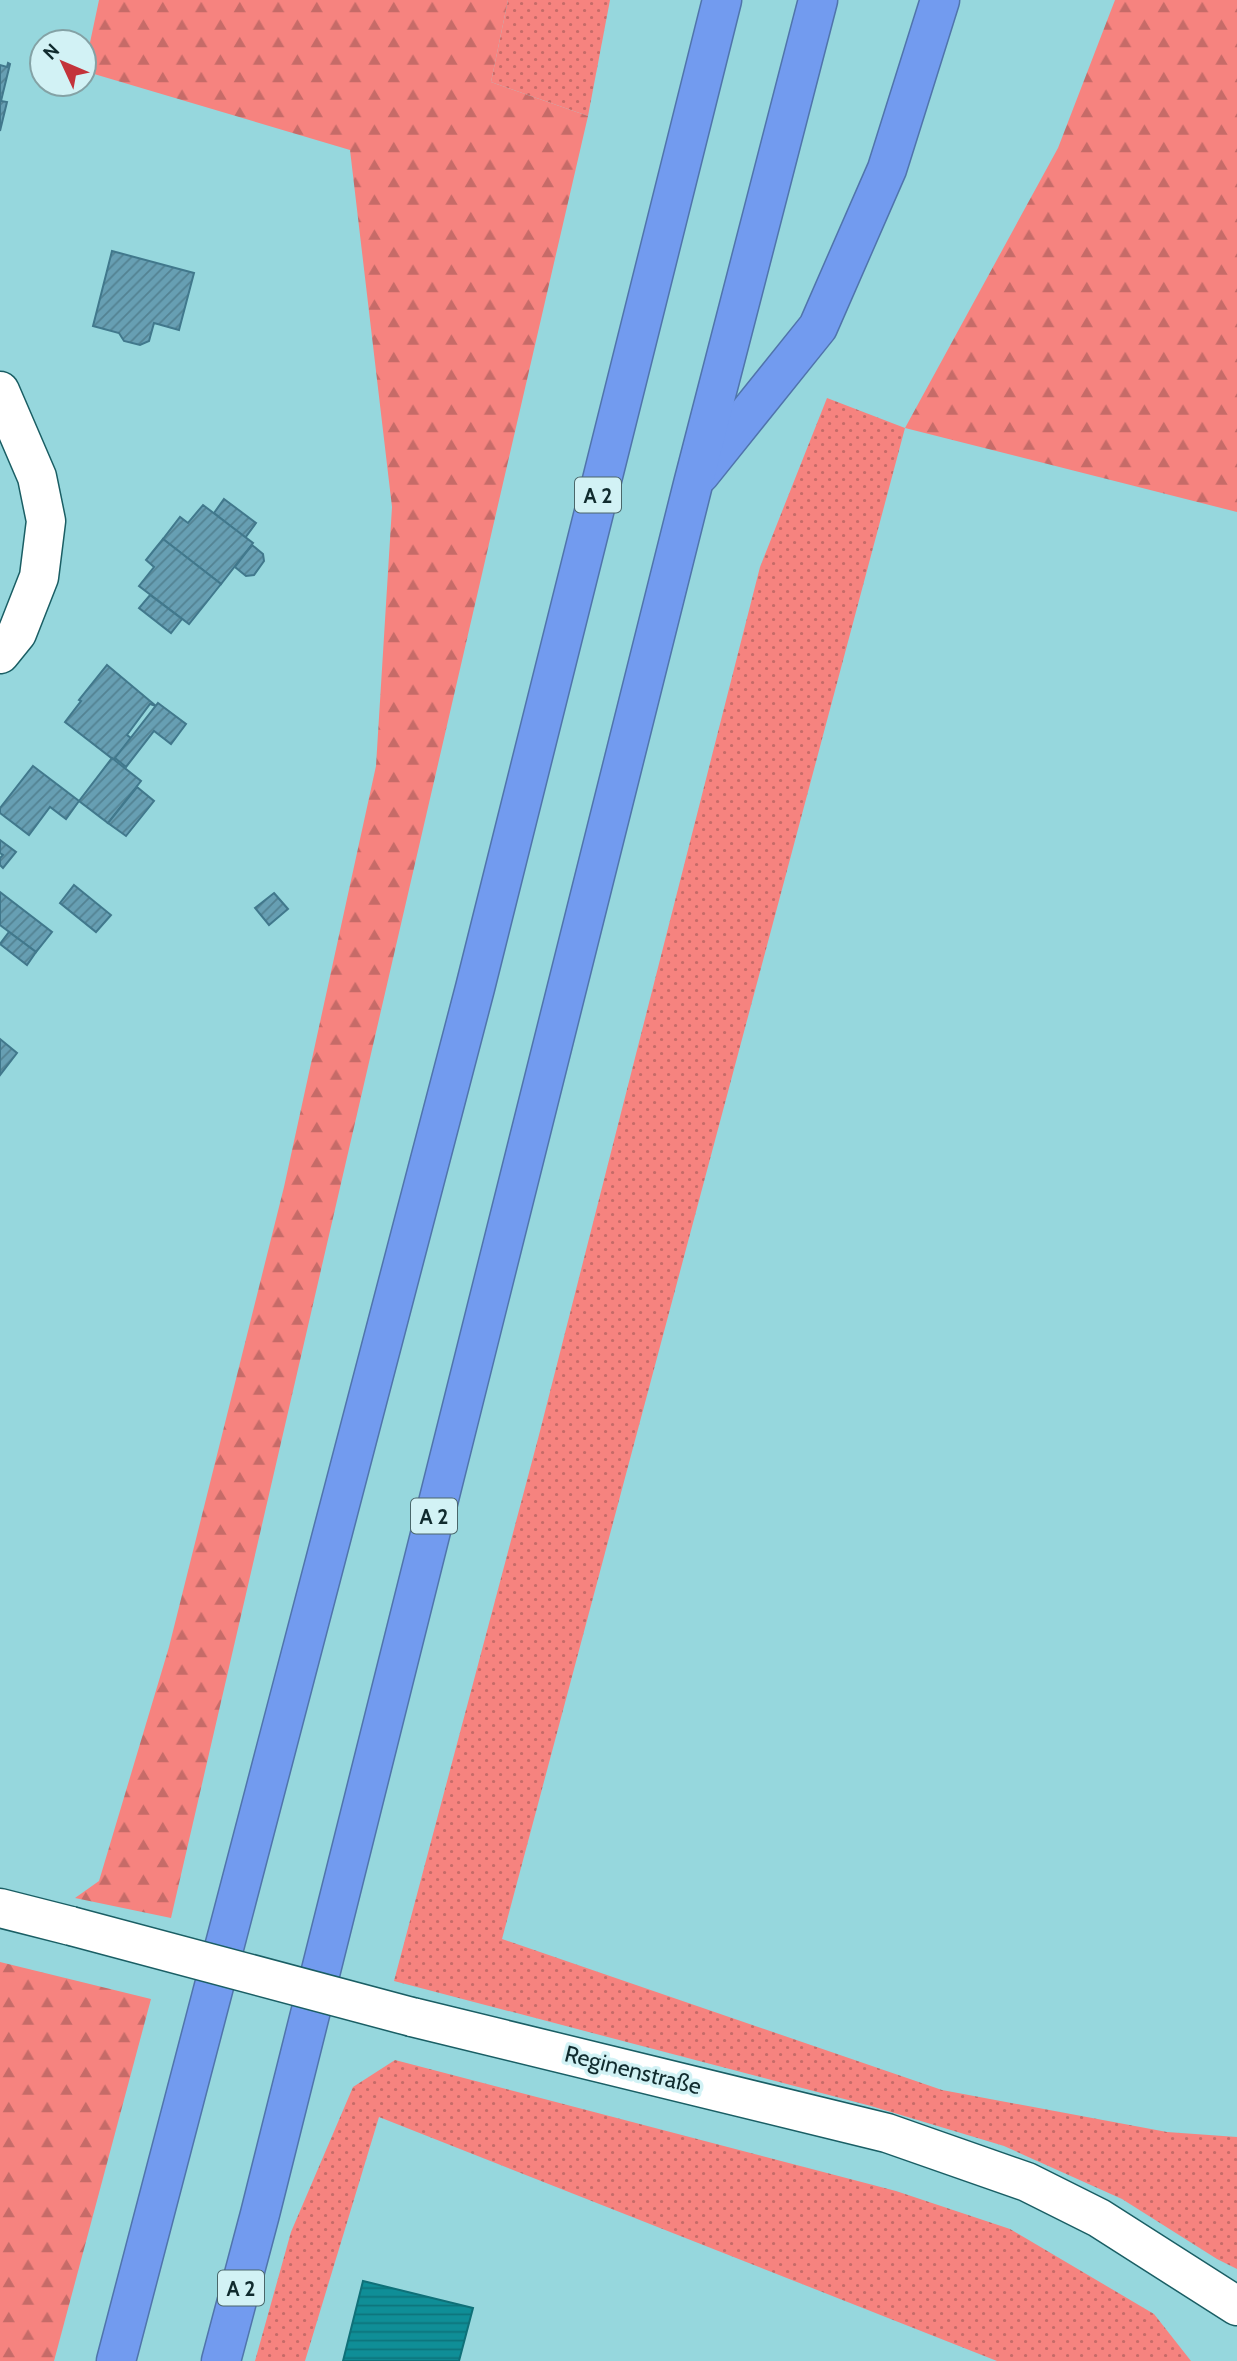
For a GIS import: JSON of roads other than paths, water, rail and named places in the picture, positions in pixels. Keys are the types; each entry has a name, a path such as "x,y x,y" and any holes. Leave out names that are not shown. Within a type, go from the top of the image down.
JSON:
{"highway":[{"name":"A 2","path":"116,2361 475,988 722,0"},
{"name":"A 2","path":"221,2361 267,2187 693,484 818,0"},
{"path":"693,484 818,327 887,169 940,0"}],"street":[{"path":"0,391 37,477 46,521 39,577 17,633 0,654"},
{"name":"Reginenstraße","path":"0,1908 412,2017 887,2133 1027,2182 1099,2218 1237,2306"}],"water":[{"path":"363,2281 473,2308 459,2361 343,2361"}]}
